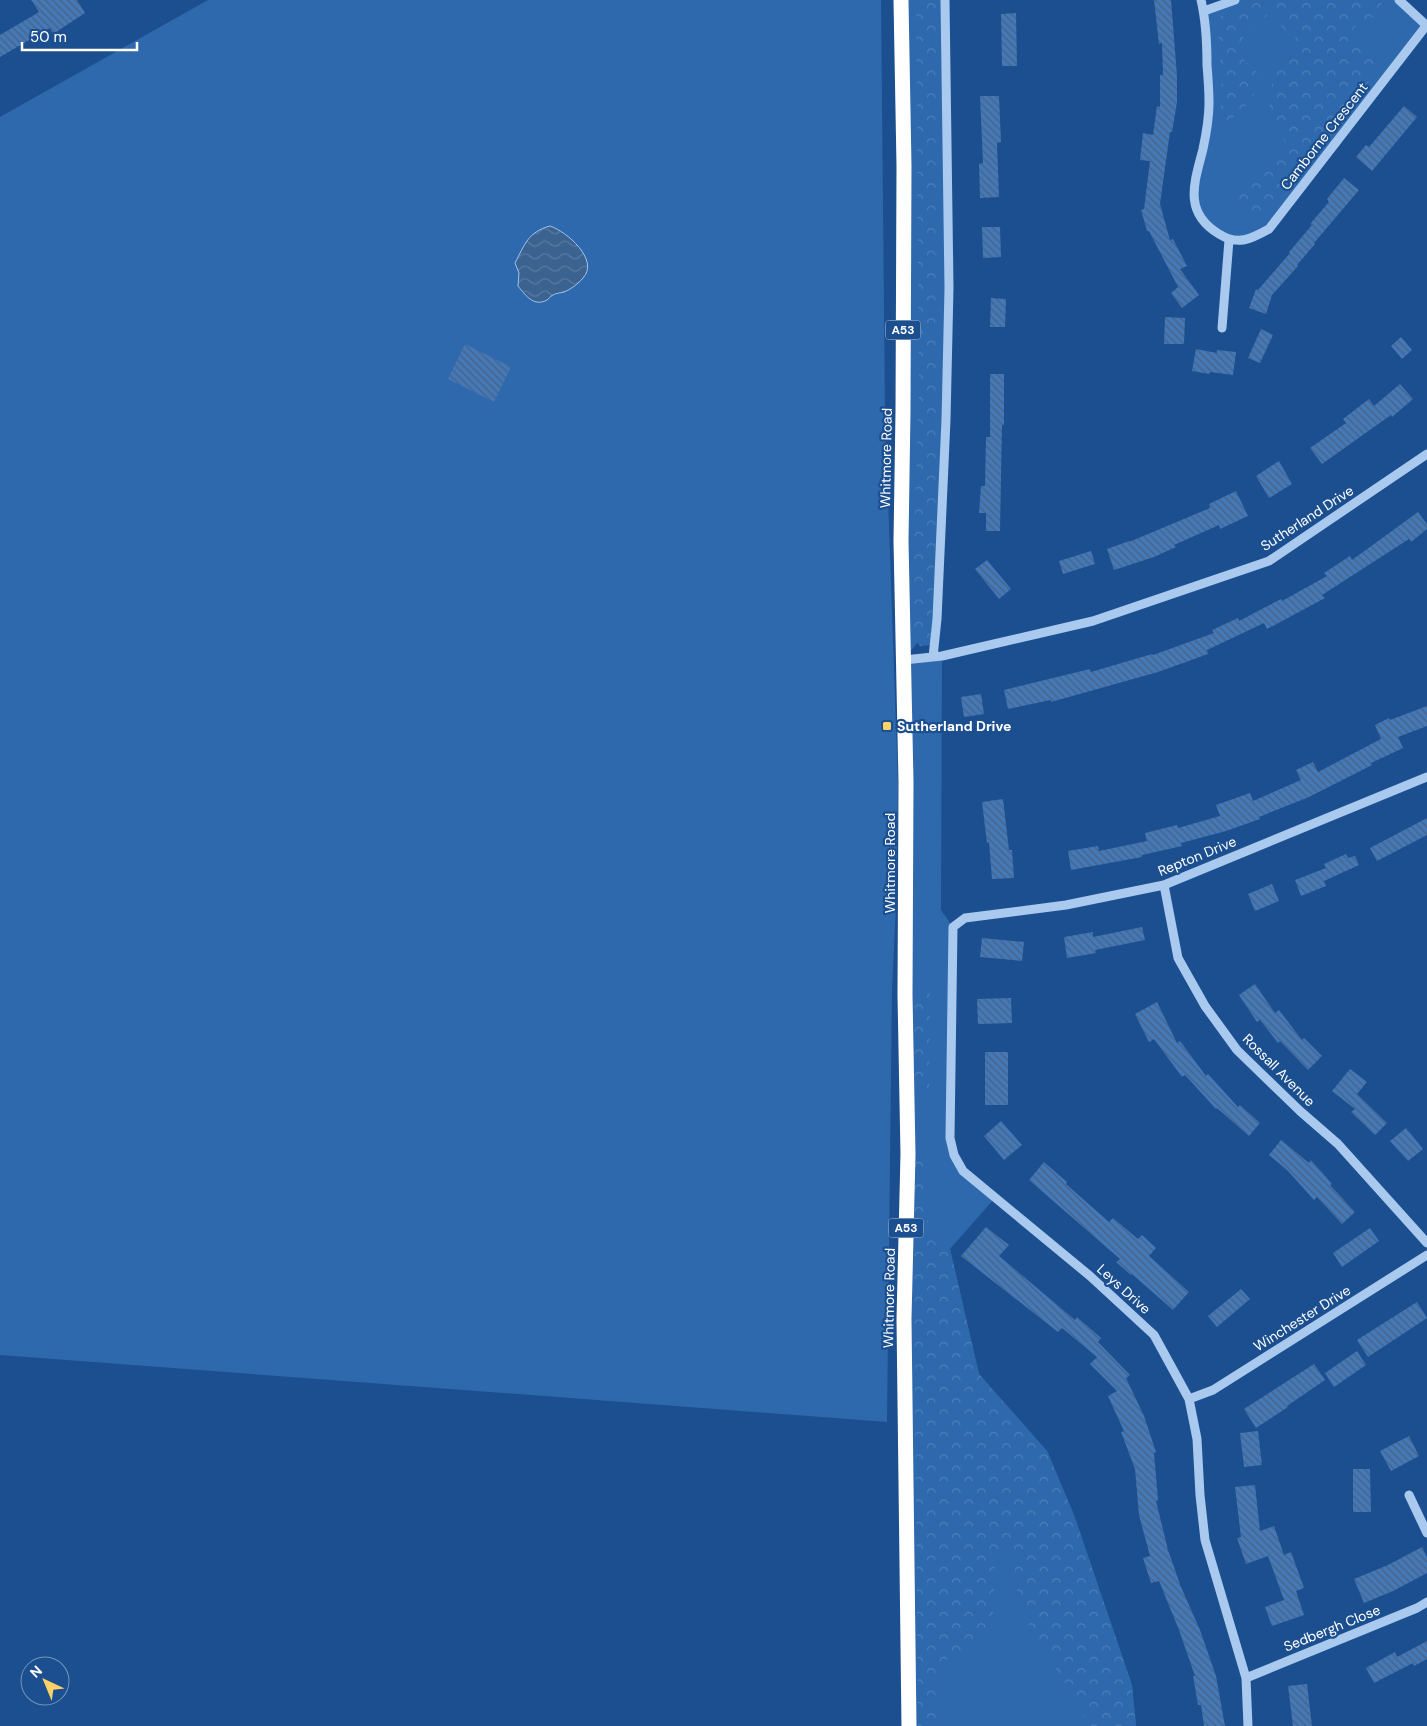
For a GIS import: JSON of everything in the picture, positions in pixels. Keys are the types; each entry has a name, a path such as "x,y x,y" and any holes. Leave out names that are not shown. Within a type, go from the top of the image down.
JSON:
{"highway":[{"name":"Whitmore Road","path":"901,0 904,166 901,540 906,782 905,995 908,1154 904,1319 909,1726"}],"street":[{"path":"933,657 937,619 950,288 945,0"},
{"path":"1201,0 1206,26 1209,104 1203,148 1193,191 1196,206 1204,221 1213,230 1229,240 1222,328"},
{"path":"1204,11 1235,0"},
{"path":"1399,0 1427,26"},
{"name":"Camborne Crescent","path":"1229,240 1239,241 1254,238 1269,229 1427,26"},
{"name":"Sutherland Drive","path":"904,660 933,657 1093,621 1269,561 1427,454"},
{"name":"Repton Drive","path":"965,918 1066,905 1164,885 1427,777"},
{"name":"Rossall Avenue","path":"1164,885 1178,958 1205,1006 1237,1050 1300,1111 1338,1144 1427,1243"},
{"name":"Leys Drive","path":"965,918 953,927 950,1138 954,1155 963,1172 1090,1276 1154,1334 1189,1400 1197,1439 1205,1540 1246,1678 1248,1726"},
{"name":"Winchester Drive","path":"1189,1400 1213,1390 1427,1256"},
{"path":"1409,1495 1427,1533"},
{"name":"Sedbergh Close","path":"1246,1678 1417,1608 1427,1602"}],"green space":[{"path":"208,0 881,0 885,410 898,784 892,990 887,1422 0,1355 0,117"},
{"path":"901,0 945,0 949,262 946,420 937,619 904,659 942,656 941,910 953,927 950,1138 957,1159 966,1173 994,1199 950,1249 979,1374 1047,1451 1074,1515 1132,1685 1136,1726 909,1726 904,1319 908,1154 905,979 907,893 902,557 902,270 905,165"},
{"path":"916,0 936,0 940,301 939,439 931,645 920,646 911,633 919,389"},
{"path":"1235,0 1399,0 1426,26 1269,229 1254,237 1220,235 1196,206 1209,104 1204,11"},
{"path":"1263,0 1268,0 1267,16 1244,34 1238,54 1262,77 1248,102 1227,123 1220,119 1222,90 1217,19 1224,14"},
{"path":"1278,0 1379,0 1382,3 1373,17 1358,23 1350,33 1378,57 1369,81 1318,142 1273,205 1251,219 1237,203 1242,186 1273,168 1287,145 1270,118 1270,94 1275,68 1302,51 1293,33 1282,30 1276,6"},
{"path":"922,989 930,992 929,1089 922,1092 915,1086 914,1016 915,1000"},
{"path":"913,1160 927,1161 925,1172 928,1229 950,1249 979,1374 1047,1451 1074,1515 1132,1685 1136,1726 1091,1726 1019,1608 1014,1559 1004,1549 995,1557 993,1615 979,1637 965,1650 938,1664 937,1722 935,1726 918,1726"}],"water":[{"path":"550,226 564,234 579,247 587,263 587,271 583,278 572,288 554,294 547,300 538,302 531,299 518,286 519,273 515,263 532,235"}],"building":[{"path":"31,0 77,0 85,13 53,34 50,28 0,57 0,35 39,12"},
{"path":"1154,0 1171,0 1177,76 1177,102 1172,132 1170,132 1160,204 1170,240 1173,239 1187,266 1180,269 1199,295 1182,308 1171,293 1178,287 1149,231 1147,231 1141,210 1144,209 1150,161 1140,160 1143,133 1153,135 1157,106 1160,107 1160,75 1163,75 1162,43 1159,44"},
{"path":"1016,13 1017,66 1002,66 1001,14"},
{"path":"980,96 999,96 1001,142 997,143 999,197 980,198 979,164 983,163"},
{"path":"1404,106 1417,117 1372,171 1356,157 1366,145 1369,147"},
{"path":"1344,178 1359,190 1314,243 1298,266 1272,295 1266,314 1249,308 1256,289 1258,290 1290,253 1312,225 1310,224 1329,202 1327,199"},
{"path":"982,227 1000,227 1001,257 983,258"},
{"path":"991,298 1006,299 1005,327 990,327"},
{"path":"1165,317 1185,318 1184,344 1164,344"},
{"path":"1261,329 1273,335 1260,363 1248,358"},
{"path":"1401,337 1412,350 1402,359 1391,346"},
{"path":"465,344 511,367 494,402 448,379"},
{"path":"1196,349 1217,353 1217,350 1236,352 1233,375 1192,371"},
{"path":"990,374 1004,374 1000,531 986,531 986,513 979,513 981,486 985,486 986,437 990,437"},
{"path":"1400,384 1413,399 1392,417 1391,415 1322,464 1310,448 1346,423 1343,419 1369,399 1374,406"},
{"path":"1279,461 1292,484 1269,498 1256,476"},
{"path":"1236,491 1248,516 1220,529 1219,525 1174,545 1176,547 1154,557 1114,570 1107,549 1129,542 1210,508 1209,504"},
{"path":"1418,512 1427,524 1427,529 1411,542 1409,539 1322,595 1325,598 1267,629 1264,623 1207,650 1208,654 1158,672 1051,702 1051,700 1008,709 1004,690 1090,669 1091,672 1153,655 1214,633 1212,630 1238,618 1239,621 1281,599 1282,601 1327,576 1324,573 1350,556 1352,560"},
{"path":"1091,551 1095,564 1063,574 1059,561"},
{"path":"987,560 1011,589 999,599 975,569"},
{"path":"981,694 984,714 964,717 961,697"},
{"path":"1427,706 1427,726 1398,737 1403,748 1309,797 1259,817 1260,819 1226,831 1181,843 1182,846 1142,855 1142,857 1071,870 1068,851 1098,846 1099,851 1147,841 1145,833 1177,825 1178,828 1220,816 1216,805 1250,793 1253,801 1301,780 1296,770 1313,762 1318,772 1381,739 1375,725 1389,718 1390,720"},
{"path":"1003,799 1009,850 1012,850 1014,878 992,879 989,842 987,843 982,802"},
{"path":"1427,818 1427,835 1377,861 1370,848"},
{"path":"1346,854 1348,858 1355,856 1359,865 1324,881 1326,886 1301,896 1295,880 1326,868 1324,864"},
{"path":"1272,884 1279,901 1255,911 1248,894"},
{"path":"1142,927 1145,940 1095,950 1096,953 1067,958 1064,937 1093,932 1093,937"},
{"path":"982,938 1024,942 1022,961 980,957"},
{"path":"1255,984 1275,1013 1279,1010 1302,1040 1304,1038 1322,1056 1308,1070 1280,1041 1278,1043 1260,1020 1257,1022 1239,995"},
{"path":"1011,998 1012,1023 978,1024 977,999"},
{"path":"1157,1002 1177,1043 1180,1041 1206,1076 1208,1074 1238,1107 1240,1105 1260,1123 1249,1136 1216,1109 1185,1075 1182,1077 1154,1039 1149,1042 1135,1014"},
{"path":"985,1052 1008,1052 1008,1105 985,1105"},
{"path":"1350,1069 1367,1082 1357,1094 1387,1123 1375,1135 1351,1112 1355,1109 1332,1091"},
{"path":"1001,1121 1022,1145 1004,1160 984,1136"},
{"path":"1406,1128 1423,1149 1408,1161 1390,1141"},
{"path":"1281,1140 1309,1163 1311,1160 1332,1184 1330,1185 1355,1212 1342,1224 1317,1197 1314,1200 1288,1171 1269,1155"},
{"path":"1044,1162 1109,1222 1113,1218 1138,1239 1142,1235 1156,1248 1149,1256 1189,1292 1173,1310 1116,1262 1120,1259 1029,1180"},
{"path":"986,1227 1009,1245 999,1256 1075,1320 1077,1317 1101,1338 1098,1342 1130,1375 1126,1378 1144,1416 1156,1452 1154,1453 1158,1500 1156,1501 1168,1550 1216,1676 1225,1726 1204,1726 1201,1705 1198,1705 1193,1676 1195,1676 1179,1630 1159,1581 1151,1583 1143,1558 1150,1556 1139,1515 1135,1469 1121,1432 1124,1431 1108,1396 1117,1391 1090,1364 1097,1357 1062,1328 1058,1332 961,1256"},
{"path":"1370,1228 1379,1241 1342,1267 1333,1253"},
{"path":"1241,1289 1250,1299 1217,1327 1208,1316"},
{"path":"1417,1302 1427,1318 1368,1357 1357,1340"},
{"path":"1357,1351 1366,1365 1334,1387 1325,1373"},
{"path":"1314,1364 1325,1380 1256,1428 1244,1409"},
{"path":"1258,1431 1262,1465 1244,1467 1240,1433"},
{"path":"1409,1436 1419,1456 1391,1471 1380,1451"},
{"path":"1353,1469 1370,1469 1371,1512 1353,1512"},
{"path":"1255,1485 1260,1531 1274,1526 1284,1555 1291,1552 1304,1588 1296,1591 1304,1615 1272,1626 1265,1607 1284,1600 1268,1556 1246,1564 1237,1538 1241,1537 1235,1487"},
{"path":"1422,1547 1427,1557 1427,1573 1393,1591 1364,1603 1354,1579 1388,1565"},
{"path":"1427,1641 1427,1659 1414,1666 1413,1663 1374,1683 1366,1668 1395,1652 1397,1657"},
{"path":"1307,1684 1312,1726 1293,1726 1288,1686"}],"place":[{"name":"Sutherland Drive","path":"887,726"}]}
